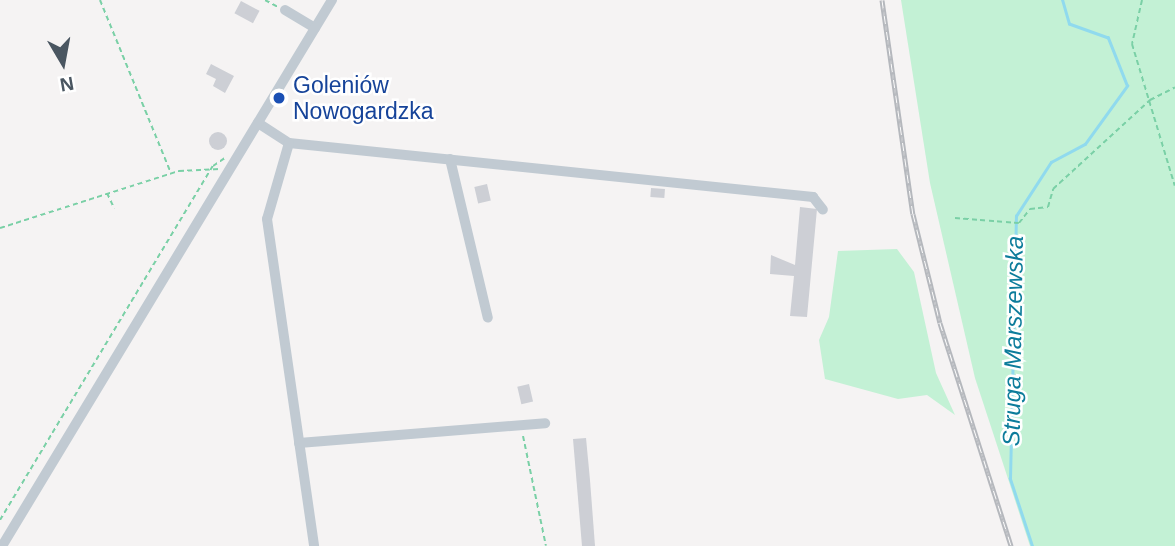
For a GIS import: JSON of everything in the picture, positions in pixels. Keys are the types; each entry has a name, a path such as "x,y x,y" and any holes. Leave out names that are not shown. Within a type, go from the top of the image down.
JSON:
{"street":[{"path":"2,546 332,0"},
{"path":"285,10 315,28"},
{"path":"258,123 289,143 813,197 823,210"},
{"path":"289,143 267,219 314,546"},
{"path":"450,159 488,318"},
{"path":"299,443 545,423"}],"path":[{"path":"100,0 171,173"},
{"path":"265,0 285,10"},
{"path":"1142,0 1132,44 1175,186"},
{"path":"955,218 1014,224 1019,223 1030,209 1048,207 1049,193 1150,100 1175,87"},
{"path":"0,228 107,191 171,173 213,166 230,156"},
{"path":"213,166 228,172"},
{"path":"0,520 213,166"},
{"path":"107,191 114,208"},
{"path":"520,425 546,546"}],"green space":[{"path":"901,0 1175,0 1175,546 1030,546 975,378 930,183"},
{"path":"897,249 914,272 936,373 955,415 927,395 898,399 825,379 819,340 829,317 838,251"}],"building":[{"path":"241,1 260,11 253,23 234,13"},
{"path":"211,64 234,76 225,93 213,86 216,79 206,74"},
{"path":"218,132 224,135 227,141 224,147 218,150 212,147 209,141 212,135"},
{"path":"487,184 491,201 478,203 474,187"},
{"path":"651,188 665,189 664,198 650,197"},
{"path":"800,207 817,209 807,317 790,316 794,276 770,274 771,255 795,265"},
{"path":"529,384 533,402 521,404 517,387"},
{"path":"586,438 595,546 582,546 573,439"}],"waterway":[{"name":"Struga Marszewska","path":"1032,546 1010,479 1016,216 1051,162 1085,144 1127,86 1108,38 1069,24 1062,0"}],"railway":[{"path":"882,0 913,214 940,323 1011,546"}],"place":[{"name":"Goleniów Nowogardzka","path":"279,98"}]}
